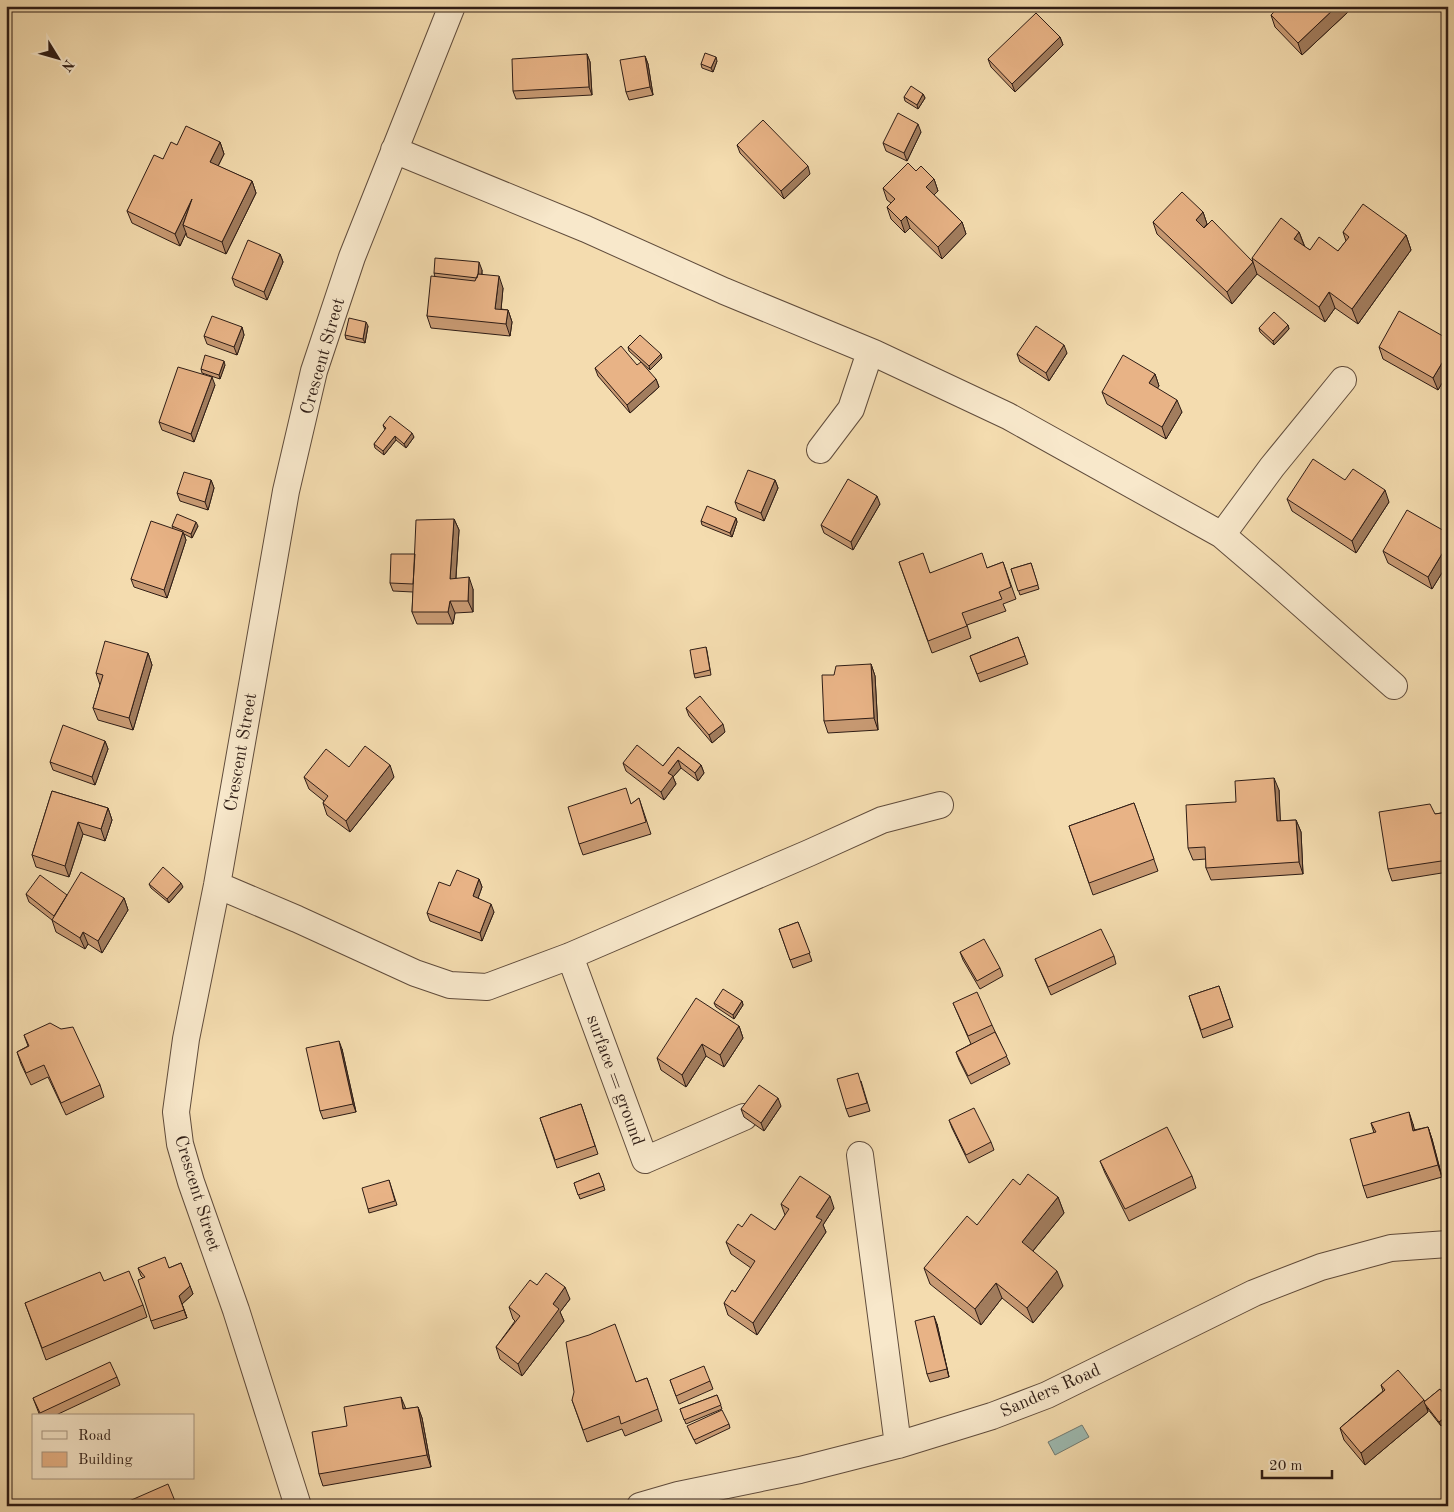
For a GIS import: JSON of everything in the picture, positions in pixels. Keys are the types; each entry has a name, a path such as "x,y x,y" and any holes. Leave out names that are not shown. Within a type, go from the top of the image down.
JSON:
{"street":[{"name":"Crescent Street","path":"298,1506 236,1310 191,1182 180,1144 176,1112 186,1039 217,885 286,491 314,371 352,257 452,6"},
{"path":"394,150 586,228 724,290 870,352 1008,416 1222,536 1394,686"},
{"path":"820,450 852,409 870,352"},
{"path":"1222,536 1272,467 1343,380"},
{"path":"217,885 415,973 450,985 487,987 570,956 882,820 940,806"},
{"name":"surface = ground","path":"570,956 645,1160 744,1117"},
{"path":"860,1155 898,1445"},
{"name":"Sanders Road","path":"640,1506 800,1470 898,1445 992,1416 1046,1395 1254,1293 1321,1267 1391,1248 1448,1244"}],"water":[{"path":"1082,1425 1089,1437 1055,1455 1048,1442"}],"building":[{"path":"1280,6 1337,6 1298,43 1271,15"},
{"path":"1036,13 1060,37 1012,84 988,59"},
{"path":"705,53 716,57 711,68 701,64"},
{"path":"587,54 589,87 513,91 512,59"},
{"path":"645,56 650,87 626,92 620,60"},
{"path":"911,86 923,94 917,105 904,97"},
{"path":"898,113 918,124 904,153 883,143"},
{"path":"763,120 808,166 781,191 737,145"},
{"path":"186,126 220,142 210,162 252,181 222,242 183,225 192,199 175,234 127,211 154,155 163,159 171,142 177,145"},
{"path":"908,163 916,171 921,166 934,179 926,187 962,222 938,247 906,216 901,221 887,207 895,199 883,188"},
{"path":"1182,192 1203,212 1196,220 1204,228 1212,220 1253,262 1227,292 1153,222"},
{"path":"1363,204 1406,235 1352,309 1329,292 1319,307 1252,258 1281,218 1299,232 1294,239 1310,250 1319,237 1338,251 1349,237 1343,232"},
{"path":"248,240 280,254 264,292 232,278"},
{"path":"435,258 479,262 477,278 434,273"},
{"path":"478,274 499,276 495,309 508,310 506,324 427,316 431,276 475,281"},
{"path":"1399,311 1448,339 1448,353 1433,378 1379,347"},
{"path":"1274,312 1288,325 1273,341 1259,328"},
{"path":"212,316 242,327 234,347 204,336"},
{"path":"349,318 366,322 363,339 345,335"},
{"path":"1036,326 1064,345 1046,373 1017,354"},
{"path":"640,335 661,354 649,366 628,347"},
{"path":"621,346 637,365 641,362 656,379 627,405 595,368"},
{"path":"205,355 224,361 219,375 201,369"},
{"path":"1123,355 1155,374 1149,383 1177,400 1162,427 1102,392"},
{"path":"178,367 212,377 191,434 159,422"},
{"path":"390,416 412,433 404,444 395,436 383,451 374,444 386,428 383,425"},
{"path":"1313,459 1345,480 1353,469 1385,490 1352,541 1287,499"},
{"path":"748,470 775,480 761,513 735,502"},
{"path":"184,472 211,480 205,502 177,493"},
{"path":"848,479 877,496 851,542 821,525"},
{"path":"707,506 736,518 730,533 701,521"},
{"path":"1407,510 1448,533 1448,544 1428,577 1383,551"},
{"path":"177,514 196,522 191,534 172,526"},
{"path":"454,519 450,579 469,577 468,601 450,601 448,612 412,612 416,520"},
{"path":"151,521 183,532 164,590 131,579"},
{"path":"923,553 930,573 982,553 987,568 1003,562 1011,587 999,592 1002,599 962,613 967,626 928,641 899,562"},
{"path":"391,554 415,554 413,584 390,583"},
{"path":"1031,563 1038,585 1018,591 1011,569"},
{"path":"1018,637 1025,656 977,674 970,656"},
{"path":"105,641 148,653 129,718 93,708 103,675 96,673"},
{"path":"706,647 710,670 694,674 690,650"},
{"path":"871,664 874,718 824,721 822,675 834,675 836,666"},
{"path":"700,696 723,724 709,735 686,708"},
{"path":"63,725 105,741 92,777 50,762"},
{"path":"637,745 663,766 678,747 701,765 695,773 678,760 668,773 673,776 661,792 623,763"},
{"path":"365,746 390,765 346,821 323,803 328,796 304,777 326,749 349,767"},
{"path":"1274,778 1277,821 1296,820 1299,862 1206,868 1205,847 1188,848 1186,805 1236,802 1235,781"},
{"path":"626,788 631,804 639,798 646,822 579,844 568,807"},
{"path":"52,791 108,808 101,829 78,822 65,866 32,855"},
{"path":"1134,803 1154,859 1089,883 1069,826"},
{"path":"1430,804 1435,814 1448,812 1448,860 1388,869 1379,812"},
{"path":"163,867 181,883 167,899 149,884"},
{"path":"457,870 479,879 473,896 491,904 480,933 427,913 439,882 450,886"},
{"path":"81,872 124,898 98,941 83,932 80,938 52,920"},
{"path":"40,875 67,895 54,916 26,894"},
{"path":"798,922 810,953 790,960 779,929"},
{"path":"1101,929 1114,956 1048,987 1035,959"},
{"path":"984,939 1000,968 977,981 960,952"},
{"path":"1219,986 1230,1019 1201,1030 1189,996"},
{"path":"723,989 742,1001 733,1015 714,1003"},
{"path":"977,992 992,1025 968,1036 953,1003"},
{"path":"696,998 739,1026 720,1055 702,1044 682,1075 657,1058"},
{"path":"50,1023 61,1029 73,1027 100,1085 61,1103 44,1065 26,1073 17,1052 29,1046 24,1035"},
{"path":"995,1032 1007,1056 968,1076 956,1052"},
{"path":"339,1041 353,1104 320,1111 306,1048"},
{"path":"858,1073 867,1103 846,1109 837,1079"},
{"path":"759,1085 778,1098 761,1123 741,1109"},
{"path":"581,1104 595,1146 555,1160 540,1118"},
{"path":"974,1108 991,1142 966,1155 949,1120"},
{"path":"1409,1112 1413,1131 1428,1127 1438,1165 1363,1186 1350,1139 1376,1132 1371,1123"},
{"path":"1167,1127 1192,1176 1125,1209 1100,1161"},
{"path":"599,1173 604,1186 578,1195 574,1183"},
{"path":"1028,1174 1058,1197 1022,1242 1057,1271 1027,1308 996,1283 975,1309 924,1268 967,1216 977,1225 1013,1179 1020,1185"},
{"path":"800,1176 830,1196 816,1217 822,1220 753,1323 724,1303 732,1290 735,1292 755,1261 726,1242 738,1224 742,1227 751,1214 775,1230 789,1209 781,1204"},
{"path":"389,1180 395,1201 368,1209 362,1188"},
{"path":"165,1257 169,1268 181,1263 190,1286 179,1296 184,1310 151,1321 138,1280 145,1277 138,1268"},
{"path":"129,1271 143,1305 42,1348 25,1303 100,1272 104,1281"},
{"path":"546,1273 565,1287 553,1304 559,1309 518,1364 496,1347 520,1316 509,1307 530,1280 537,1285"},
{"path":"934,1316 947,1369 927,1374 915,1321"},
{"path":"615,1324 636,1382 647,1378 658,1409 621,1424 619,1416 583,1430 572,1400 574,1392 566,1342"},
{"path":"110,1362 117,1377 40,1413 33,1398"},
{"path":"704,1366 710,1381 676,1396 670,1380"},
{"path":"1398,1370 1424,1400 1361,1453 1340,1428 1385,1390 1381,1385"},
{"path":"1440,1389 1448,1399 1448,1415 1439,1422 1424,1402"},
{"path":"717,1395 721,1405 684,1420 680,1409"},
{"path":"401,1397 403,1409 418,1407 427,1455 319,1474 312,1432 347,1426 344,1407"},
{"path":"722,1410 729,1424 694,1440 687,1426"},
{"path":"168,1484 177,1506 120,1506 120,1505"},
{"path":"1196,1501 1200,1506 1191,1506"}]}
